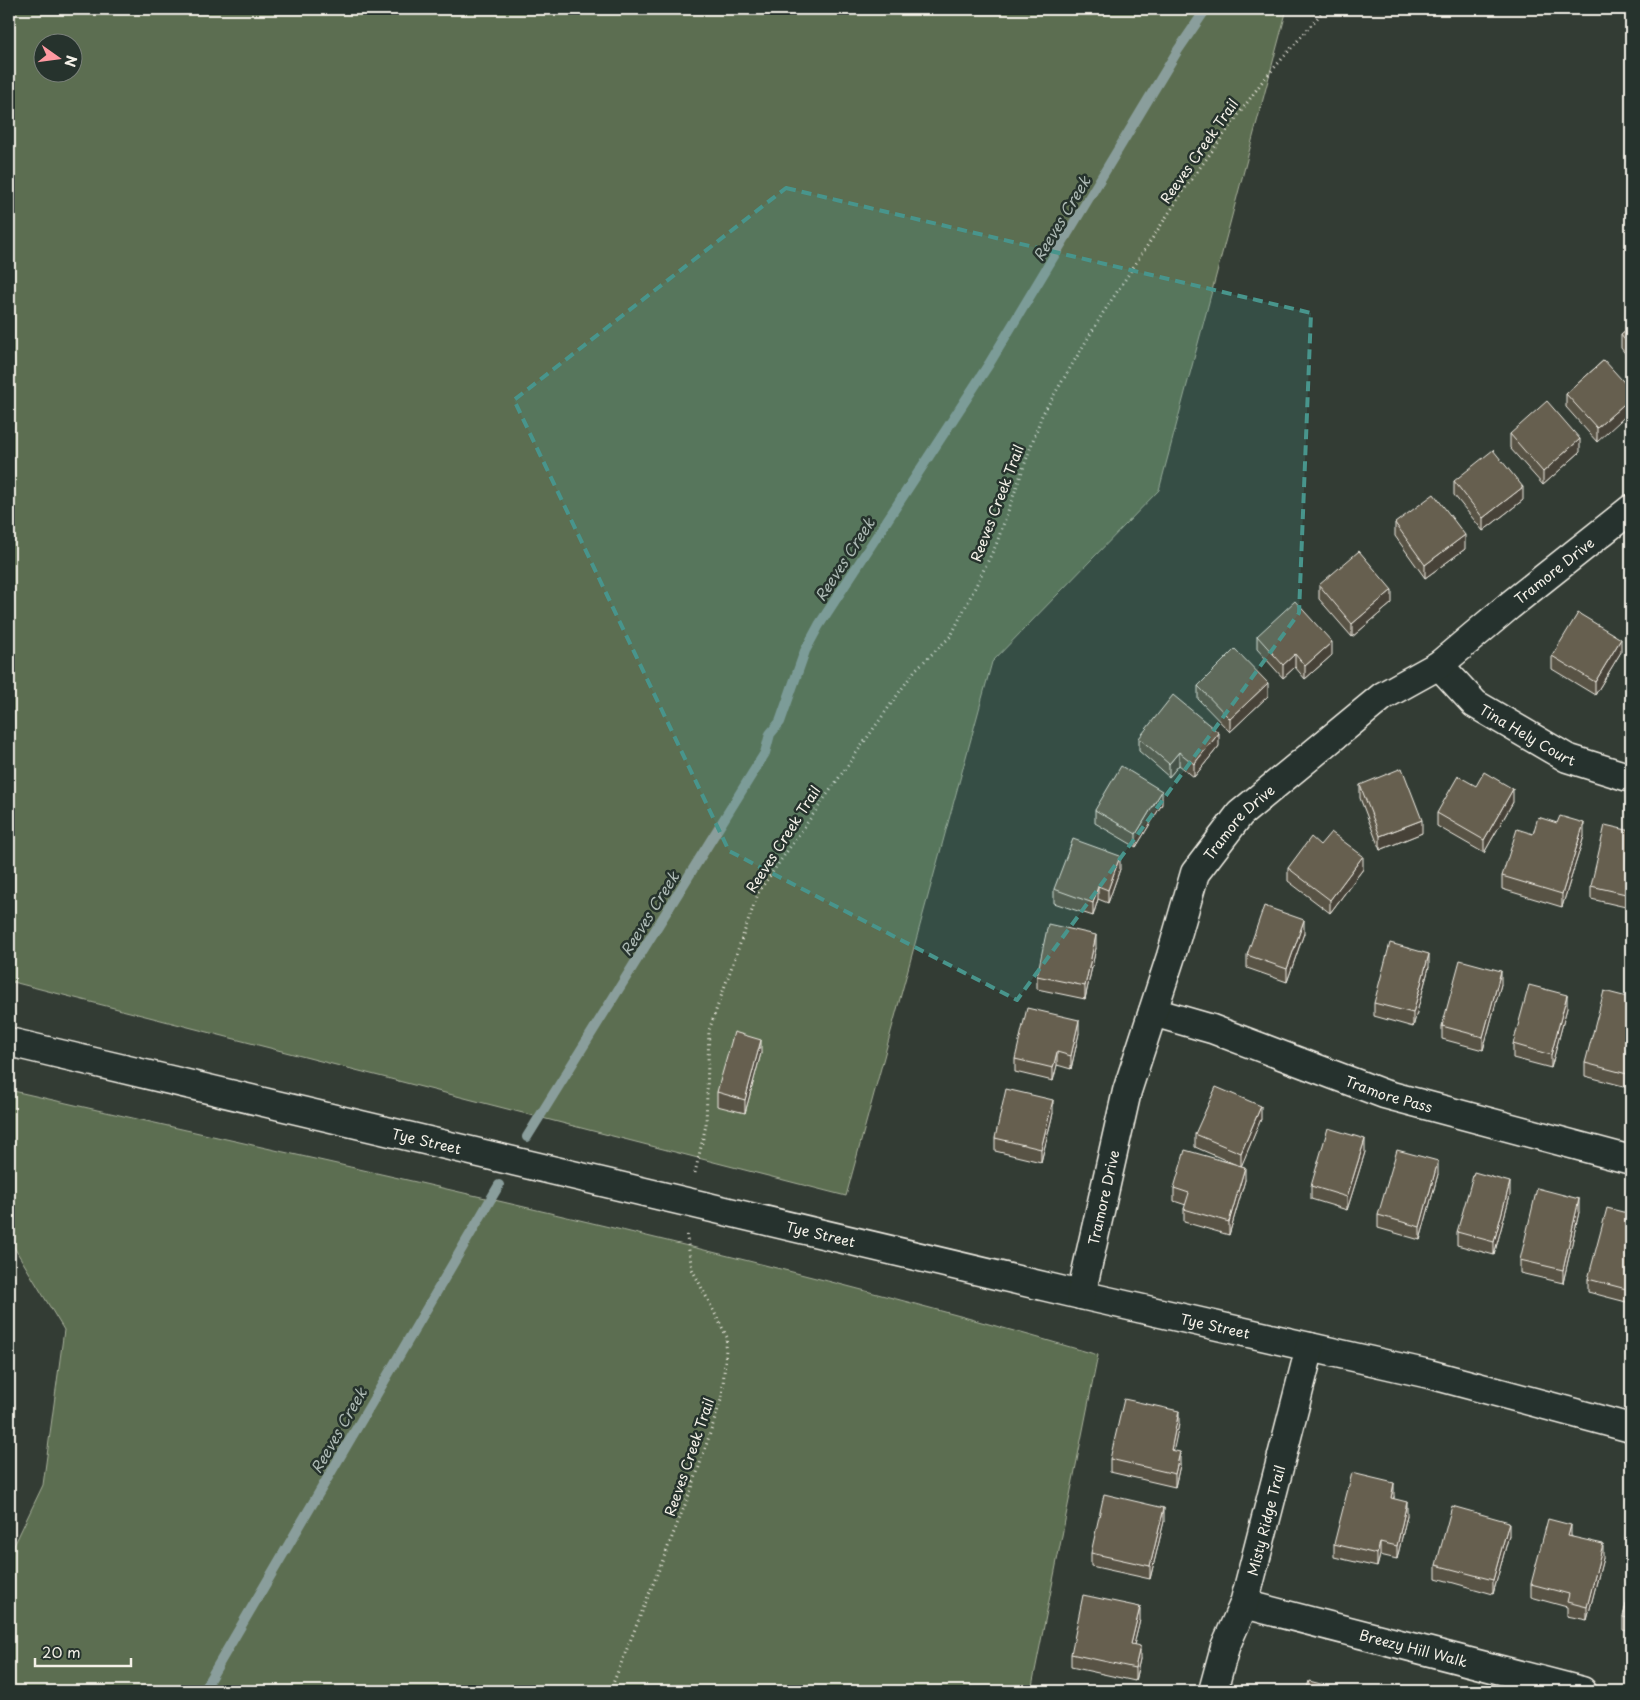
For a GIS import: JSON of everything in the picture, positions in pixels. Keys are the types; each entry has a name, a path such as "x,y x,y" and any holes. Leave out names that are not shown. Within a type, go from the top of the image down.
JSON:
{"street":[{"name":"Tramore Drive","path":"1081,1294 1127,1091 1195,873 1240,814 1383,696 1439,665 1509,606 1631,509"},
{"name":"Tina Hely Court","path":"1439,665 1474,704 1567,758 1631,778"},
{"name":"Tramore Pass","path":"1153,1012 1221,1032 1384,1094 1631,1160"},
{"name":"Tye Street","path":"9,1042 1429,1374 1631,1428"},
{"name":"Misty Ridge Trail","path":"1213,1691 1225,1647 1244,1604 1310,1347"},
{"name":"Breezy Hill Walk","path":"1244,1604 1582,1691"}],"path":[{"name":"Reeves Creek Trail","path":"695,1174 706,1125 709,1030 759,891 846,764 915,670 951,636 996,545 1042,415 1097,321 1186,186 1256,90 1325,9"},
{"name":"Reeves Creek Trail","path":"610,1691 693,1485 722,1398 726,1337 692,1269 685,1226"}],"highlighted area":[{"path":"786,188 1311,313 1299,613 1017,1000 729,851 514,400"}],"green space":[{"path":"9,9 1287,9 1159,490 992,662 846,1196 9,981"},
{"path":"9,1090 692,1247 828,1281 1098,1355 1031,1691 9,1691 9,1556 43,1485 64,1330 9,1239"}],"building":[{"path":"1631,327 1631,348 1621,335"},
{"path":"1604,360 1631,390 1631,398 1597,428 1566,394"},
{"path":"1547,401 1580,439 1543,472 1510,434"},
{"path":"1493,450 1523,487 1483,518 1454,481"},
{"path":"1434,494 1465,535 1425,565 1395,523"},
{"path":"1359,551 1392,590 1352,624 1319,585"},
{"path":"1295,601 1332,642 1305,666 1295,654 1283,665 1257,636"},
{"path":"1578,613 1621,639 1595,682 1552,656"},
{"path":"1235,649 1268,683 1230,719 1198,686"},
{"path":"1173,695 1219,733 1194,764 1179,752 1169,764 1139,738"},
{"path":"1121,766 1162,791 1136,834 1095,810"},
{"path":"1402,768 1422,820 1380,836 1360,785"},
{"path":"1484,772 1513,789 1484,840 1437,813 1458,776 1476,786"},
{"path":"1560,816 1584,823 1562,894 1502,876 1517,829 1533,834 1538,817 1557,823"},
{"path":"1605,825 1631,831 1630,895 1591,886"},
{"path":"1331,832 1363,856 1330,900 1288,868 1311,837 1320,845"},
{"path":"1073,839 1120,856 1108,890 1098,886 1093,903 1054,889"},
{"path":"1264,906 1304,920 1287,969 1247,955"},
{"path":"1048,924 1096,935 1085,986 1037,976"},
{"path":"1390,943 1429,954 1413,1013 1374,1003"},
{"path":"1460,960 1501,971 1483,1037 1442,1026"},
{"path":"1529,985 1567,995 1551,1055 1513,1044"},
{"path":"1604,991 1631,998 1631,1058 1627,1074 1585,1063"},
{"path":"1027,1008 1079,1020 1071,1056 1057,1052 1053,1068 1015,1059"},
{"path":"734,1032 761,1040 745,1100 717,1092"},
{"path":"1216,1087 1261,1106 1241,1153 1195,1134"},
{"path":"1006,1089 1053,1100 1041,1149 995,1138"},
{"path":"1328,1128 1365,1139 1347,1197 1311,1186"},
{"path":"1185,1150 1245,1167 1229,1222 1184,1209 1189,1193 1174,1188"},
{"path":"1397,1150 1438,1161 1420,1227 1378,1215"},
{"path":"1474,1172 1510,1182 1494,1242 1457,1232"},
{"path":"1537,1188 1579,1199 1563,1270 1520,1260"},
{"path":"1607,1208 1631,1214 1630,1290 1588,1279"},
{"path":"1124,1399 1179,1411 1171,1450 1180,1452 1175,1474 1110,1459"},
{"path":"1352,1473 1394,1483 1391,1498 1407,1502 1397,1546 1380,1542 1377,1554 1334,1544"},
{"path":"1104,1494 1164,1508 1150,1566 1091,1553"},
{"path":"1452,1506 1509,1522 1493,1580 1436,1565"},
{"path":"1548,1519 1571,1525 1568,1536 1603,1544 1587,1607 1567,1602 1569,1594 1531,1584"},
{"path":"1631,1585 1631,1619 1623,1617"},
{"path":"1083,1595 1140,1607 1131,1644 1140,1646 1135,1668 1071,1654"},
{"path":"1309,1681 1348,1691 1306,1691"}],"waterway":[{"name":"Reeves Creek","path":"527,1137 765,753 770,734 780,722 805,651 819,625 989,364 1178,50 1206,9"},
{"name":"Reeves Creek","path":"203,1691 499,1185"}]}
